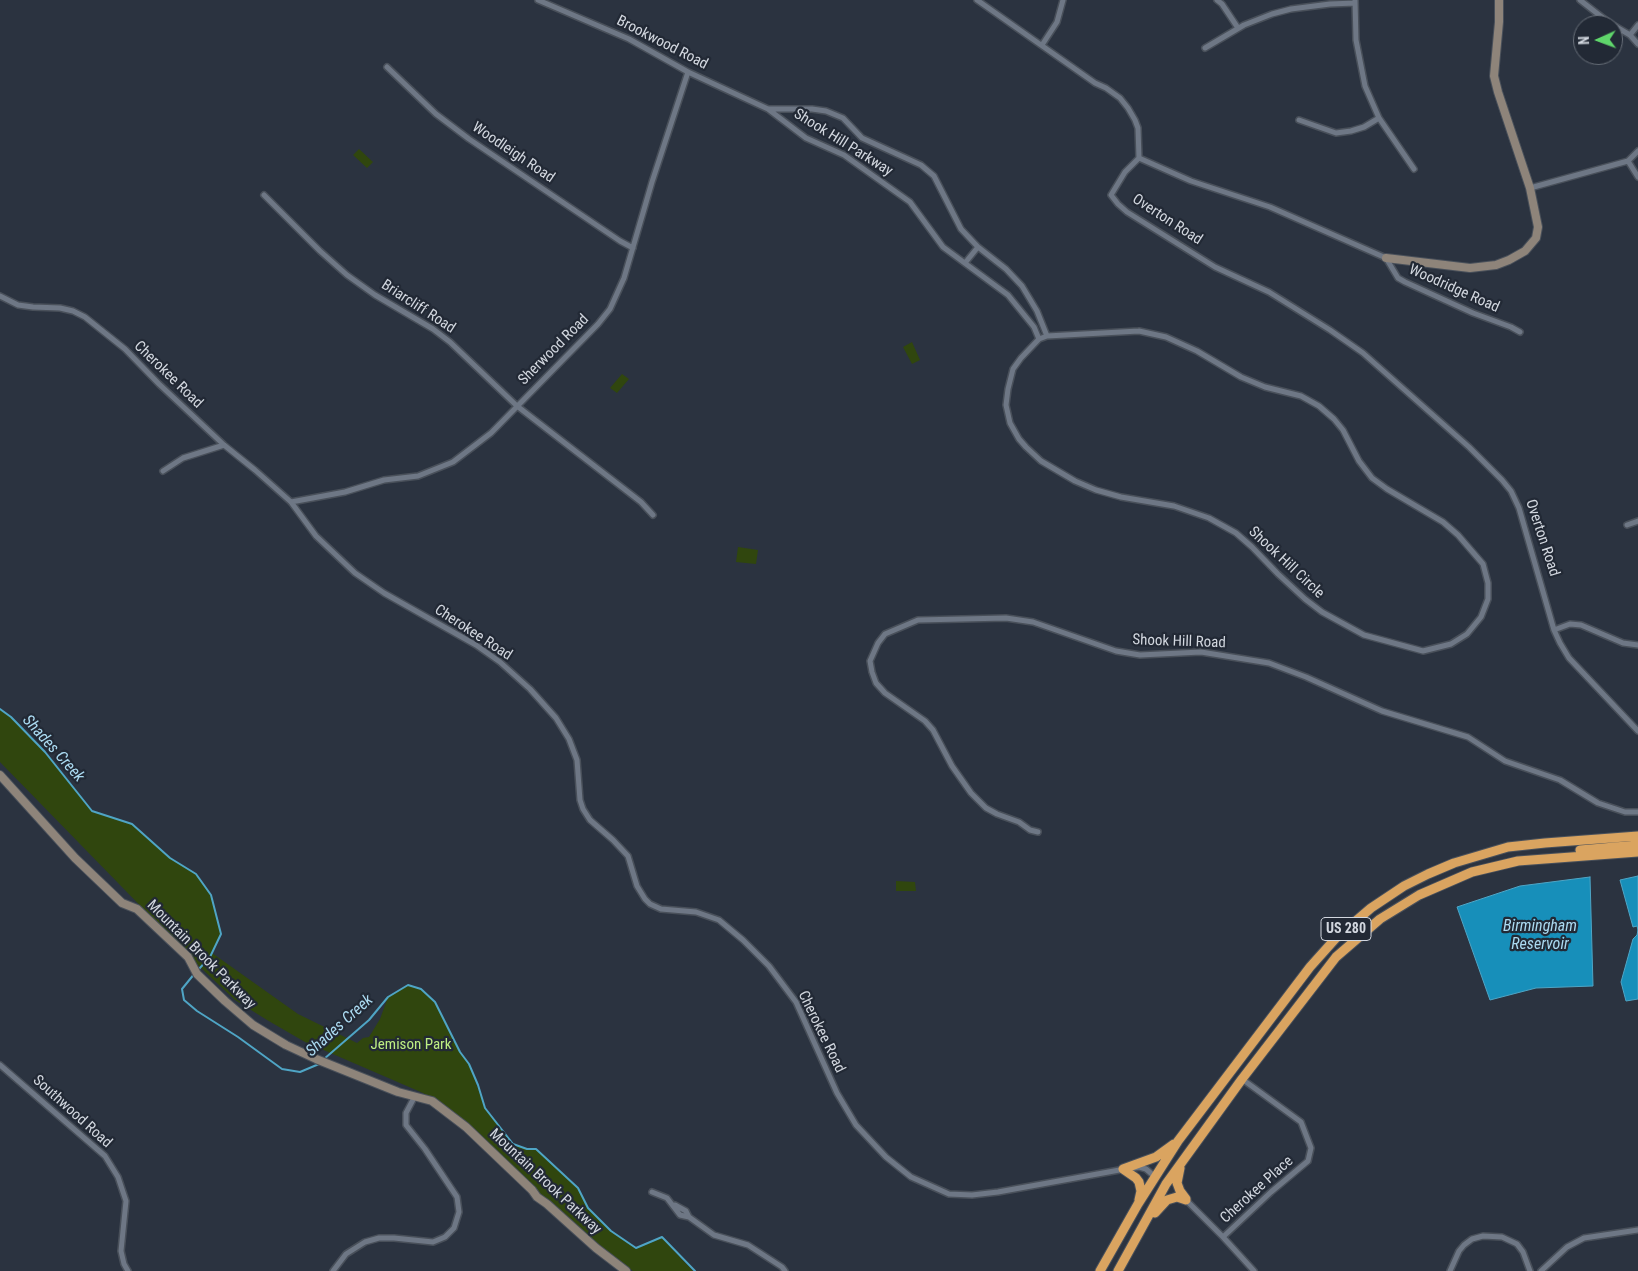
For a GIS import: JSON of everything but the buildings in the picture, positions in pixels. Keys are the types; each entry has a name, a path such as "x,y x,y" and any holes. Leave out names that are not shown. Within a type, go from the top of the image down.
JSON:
{"highway":[{"name":"US 280","path":"1100,1271 1138,1204 1178,1141 1310,967 1336,938 1371,908 1404,886 1454,863 1508,847 1545,842 1638,836"},
{"path":"1518,861 1582,850 1638,845"},
{"name":"US 280","path":"1116,1271 1166,1184 1242,1079 1336,957 1380,919 1419,895 1472,872 1518,861 1638,852"},
{"path":"1123,1169 1156,1157 1178,1141"},
{"path":"1182,1162 1178,1183 1180,1191 1186,1200"},
{"path":"1123,1169 1139,1182 1141,1191 1138,1204"},
{"path":"1116,1271 1155,1193 1157,1183 1155,1178"},
{"path":"1139,1233 1167,1200 1177,1197 1186,1200"}],"main road":[{"path":"1386,258 1470,268 1496,265 1525,251 1536,238 1538,226 1530,188 1494,76 1499,0"},
{"name":"Mountain Brook Parkway","path":"0,775 57,839 115,897 122,903 137,909 186,956 197,974 225,1002 253,1025 286,1045 316,1059 398,1092 432,1101 466,1127 532,1190 536,1197 547,1204 596,1248 626,1271"}],"street":[{"name":"Brookwood Road","path":"538,0 629,40 688,72 747,98"},
{"path":"977,0 1095,83 1106,88 1128,108 1136,120 1138,128 1139,158 1191,181 1270,207 1386,258"},
{"path":"1042,45 1057,22 1064,0"},
{"path":"1217,0 1222,4 1238,28"},
{"path":"1580,0 1600,15"},
{"path":"1205,48 1238,28 1272,14 1291,9 1354,2 1356,40 1362,74 1379,118 1414,169"},
{"path":"1630,35 1638,25"},
{"path":"1623,31 1630,35 1638,44"},
{"name":"Woodleigh Road","path":"387,68 436,114 469,139 633,248"},
{"name":"Sherwood Road","path":"291,502 345,492 384,480 418,476 453,462 491,433 598,324 610,309 624,278 652,182 688,72"},
{"name":"Shook Hill Parkway","path":"747,98 768,109 806,138 844,155 910,202 943,247 1008,296 1034,327 1040,339"},
{"name":"Shook Hill Parkway","path":"768,109 826,110 843,118 862,138 921,165 934,176 961,228 978,247 1006,268 1022,286 1037,311 1047,336"},
{"path":"1299,120 1336,133 1364,127 1379,118"},
{"path":"1530,188 1628,161 1638,150"},
{"name":"Overton Road","path":"1139,158 1125,172 1111,194 1127,212 1215,267 1269,292 1337,334 1363,353 1469,447 1502,480 1511,491 1519,508 1530,539 1554,630 1568,658 1638,731"},
{"path":"1628,161 1638,177"},
{"name":"Briarcliff Road","path":"264,194 320,251 347,275 375,295 434,329 517,406 641,502 653,515"},
{"path":"965,264 978,247"},
{"name":"Woodridge Road","path":"1386,258 1398,278 1404,282 1520,332"},
{"name":"Cherokee Road","path":"0,296 18,305 33,308 60,308 73,311 85,317 125,349 224,446 291,502 316,536 355,573 384,593 476,646 500,662 530,689 556,718 569,739 577,760 580,800 583,810 590,820 628,856 637,886 645,898 650,904 660,909 696,912 719,920 743,940 769,966 796,1002 837,1093 856,1125 886,1157 910,1177 949,1194 972,1195 1140,1167 1146,1169 1155,1178"},
{"name":"Shook Hill Circle","path":"1139,331 1166,338 1197,350 1241,377 1265,387 1301,396 1318,406 1334,419 1343,430 1359,461 1372,478 1443,522 1458,535 1483,564 1488,583 1488,599 1481,617 1467,634 1451,644 1423,651 1364,635 1322,612 1305,600 1236,533 1210,518 1174,506 1121,497 1096,490 1075,481 1041,461 1019,439 1010,423 1006,405 1013,369 1040,339 1047,336 1139,331"},
{"path":"163,471 183,458 224,446"},
{"path":"1626,525 1638,521"},
{"name":"Shook Hill Road","path":"1038,832 1030,830 1020,822 986,808 970,792 952,766 929,726 917,714 886,693 876,683 870,661 878,643 885,634 918,620 1006,618 1033,622 1116,651 1140,655 1201,652 1269,663 1306,677 1382,711 1468,737 1505,762 1560,780 1598,803 1625,812 1638,812"},
{"path":"1554,630 1570,624 1580,625 1623,643 1638,645"},
{"name":"Southwood Road","path":"0,1065 105,1156 118,1177 126,1201 121,1250 124,1264 128,1271"},
{"name":"Cherokee Place","path":"1224,1237 1271,1192 1308,1161 1311,1148 1301,1122 1242,1079"},
{"path":"333,1271 346,1254 365,1242 379,1238 433,1242 445,1237 454,1228 459,1212 457,1197 406,1124 406,1114 415,1096"},
{"path":"652,1192 667,1198 680,1215 689,1217 714,1235 748,1245 782,1267 785,1271"},
{"path":"1186,1200 1224,1237 1254,1271"},
{"path":"1541,1271 1567,1248 1584,1238 1638,1230"},
{"path":"1450,1271 1459,1251 1464,1245 1472,1239 1483,1236 1502,1237 1517,1244 1523,1252 1530,1271"}],"green space":[{"path":"359,149 373,162 367,168 353,155"},
{"path":"912,342 920,360 912,364 903,347"},
{"path":"622,374 629,379 617,393 610,388"},
{"path":"738,547 758,550 756,564 736,562"},
{"name":"Jemison Park","path":"0,709 11,717 45,752 92,811 132,824 170,858 196,874 211,895 221,934 212,953 298,1014 357,1043 363,1038 369,1037 380,1019 388,997 408,985 421,989 435,1002 460,1052 469,1064 485,1108 513,1144 527,1149 536,1149 578,1188 588,1209 610,1231 636,1249 662,1238 693,1271 633,1271 595,1243 467,1125 423,1093 305,1042 235,1000 200,967 0,762"},
{"path":"896,881 915,882 916,891 896,891"}],"water":[{"path":"1638,876 1638,930 1637,926 1633,927 1620,880"},
{"name":"Birmingham Reservoir","path":"1590,877 1593,986 1536,988 1490,1000 1457,907 1520,886"},
{"path":"1638,930 1638,999 1626,1001 1621,982 1633,939 1637,935"}],"waterway":[{"name":"Shades Creek","path":"0,709 11,717 45,752 92,811 132,824 170,858 196,874 211,895 221,934 210,957 198,970"},
{"name":"Shades Creek","path":"195,973 182,989 184,1000 197,1011 238,1037 282,1069 300,1072 319,1064"},
{"name":"Shades Creek","path":"324,1059 369,1020 388,997 408,985 421,989 435,1002 460,1052 469,1064 485,1108 513,1144 527,1149 536,1149 578,1188 588,1208 611,1231 636,1248 662,1237 695,1271"}]}
